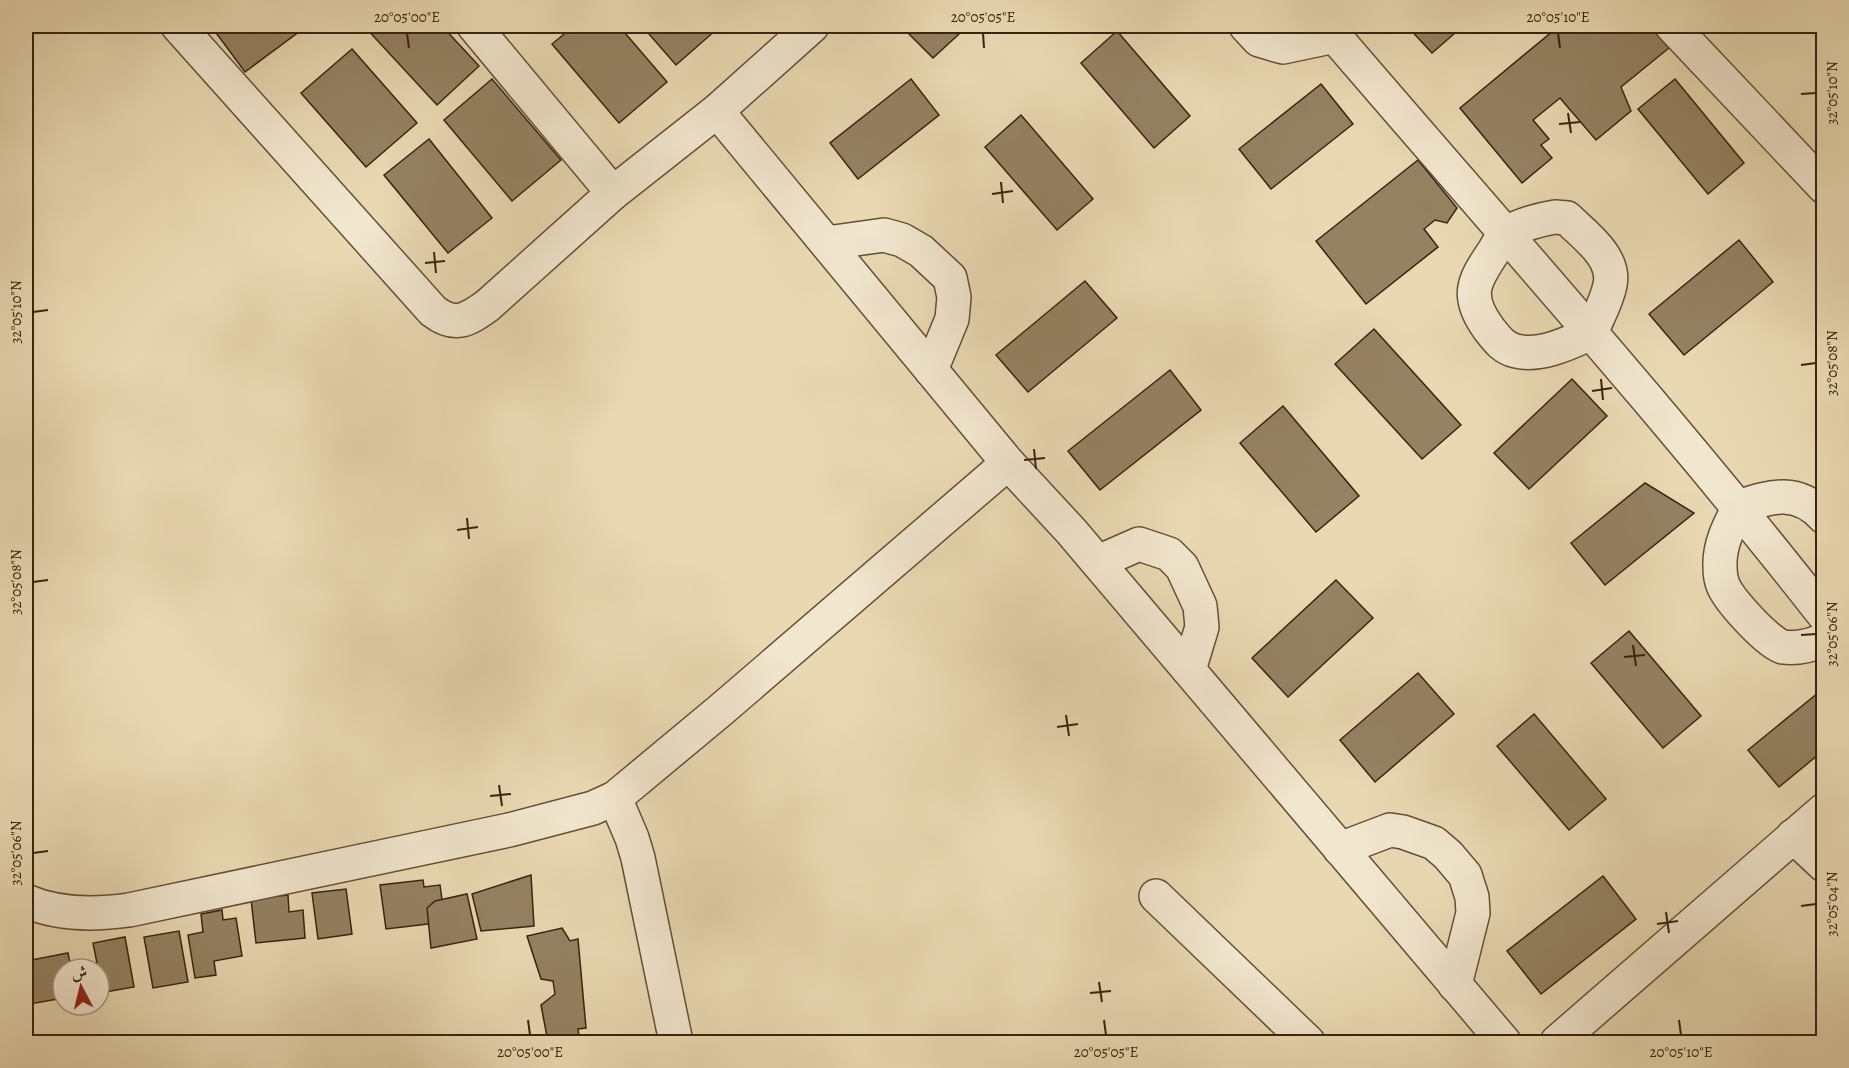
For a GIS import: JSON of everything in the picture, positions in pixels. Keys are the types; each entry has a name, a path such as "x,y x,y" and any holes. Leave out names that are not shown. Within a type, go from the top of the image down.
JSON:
{"street":[{"path":"178,26 433,311 444,319 456,321 466,319 487,306 612,193 717,111 812,26"},
{"path":"474,26 612,193"},
{"path":"1246,26 1259,40 1283,47 1333,29 1739,507 1824,615"},
{"path":"1671,26 1824,187"},
{"path":"717,111 1008,463 1098,562 1504,1042"},
{"path":"1567,218 1605,256 1610,270 1610,285 1591,333 1561,346 1534,352 1516,351 1500,344 1478,314 1474,302 1474,288 1486,263 1506,233 1543,219 1567,218"},
{"path":"827,243 884,235 902,240 921,251 950,278 954,297 952,320 932,370"},
{"path":"26,901 64,912 101,914 129,910 520,827 593,808 615,798 1008,463"},
{"path":"1824,517 1809,504 1795,497 1762,498 1739,507 1725,534 1720,553 1723,585 1730,597 1774,644 1800,647 1824,640"},
{"path":"1098,562 1138,544 1169,554 1182,567 1200,606 1202,627 1189,670"},
{"path":"615,798 638,858 676,1042"},
{"path":"1557,1042 1824,810"},
{"path":"1341,849 1390,831 1403,832 1434,843 1465,875 1472,897 1473,913 1455,985"},
{"path":"1793,837 1824,865"},
{"path":"1156,896 1308,1042"}],"building":[{"path":"211,26 296,26 300,31 245,72"},
{"path":"364,26 442,26 479,66 437,105"},
{"path":"574,26 619,26 667,82 619,123 552,44"},
{"path":"642,26 714,26 717,29 676,65"},
{"path":"901,26 951,26 959,34 933,58"},
{"path":"1407,26 1463,26 1432,53"},
{"path":"1559,26 1650,26 1669,48 1621,87 1631,111 1596,140 1560,98 1533,120 1549,139 1541,145 1552,158 1522,183 1460,108"},
{"path":"1117,31 1190,116 1154,148 1081,63"},
{"path":"352,49 417,123 366,167 301,93"},
{"path":"492,79 561,160 512,201 444,120"},
{"path":"911,79 939,115 858,179 830,143"},
{"path":"1675,79 1744,163 1708,194 1638,109"},
{"path":"1321,84 1353,124 1271,189 1239,149"},
{"path":"1021,115 1093,199 1057,230 985,147"},
{"path":"429,139 492,218 448,253 384,175"},
{"path":"1418,160 1457,208 1447,223 1435,220 1424,229 1438,247 1366,304 1316,241"},
{"path":"1739,240 1773,282 1684,355 1649,314"},
{"path":"1085,281 1117,318 1028,392 996,355"},
{"path":"1374,329 1461,425 1422,459 1335,364"},
{"path":"1170,370 1201,410 1100,490 1068,451"},
{"path":"1572,379 1607,416 1529,489 1494,453"},
{"path":"1283,406 1359,496 1316,532 1240,443"},
{"path":"1645,483 1694,513 1605,585 1571,543"},
{"path":"1336,580 1373,618 1288,697 1252,658"},
{"path":"1629,631 1701,716 1663,748 1591,663"},
{"path":"1418,673 1454,714 1375,782 1340,740"},
{"path":"1824,688 1824,750 1779,787 1748,750"},
{"path":"1534,714 1606,799 1569,830 1497,746"},
{"path":"531,875 534,926 481,931 472,894"},
{"path":"1603,876 1636,919 1541,994 1507,951"},
{"path":"423,880 424,887 440,885 445,922 386,929 380,885"},
{"path":"346,889 352,934 318,939 312,893"},
{"path":"467,894 477,939 431,948 427,908 435,901"},
{"path":"288,895 289,912 303,910 305,938 256,943 251,899"},
{"path":"222,910 223,920 236,918 242,956 214,961 216,975 195,978 188,935 203,932 201,914"},
{"path":"562,928 570,941 578,939 586,1028 578,1029 580,1042 548,1042 541,1005 555,994 553,981 541,979 527,936"},
{"path":"179,931 188,982 153,988 144,937"},
{"path":"125,937 134,987 111,991 111,957 96,957 93,943"},
{"path":"68,953 69,957 51,957 51,1000 30,1004 26,961"}]}
